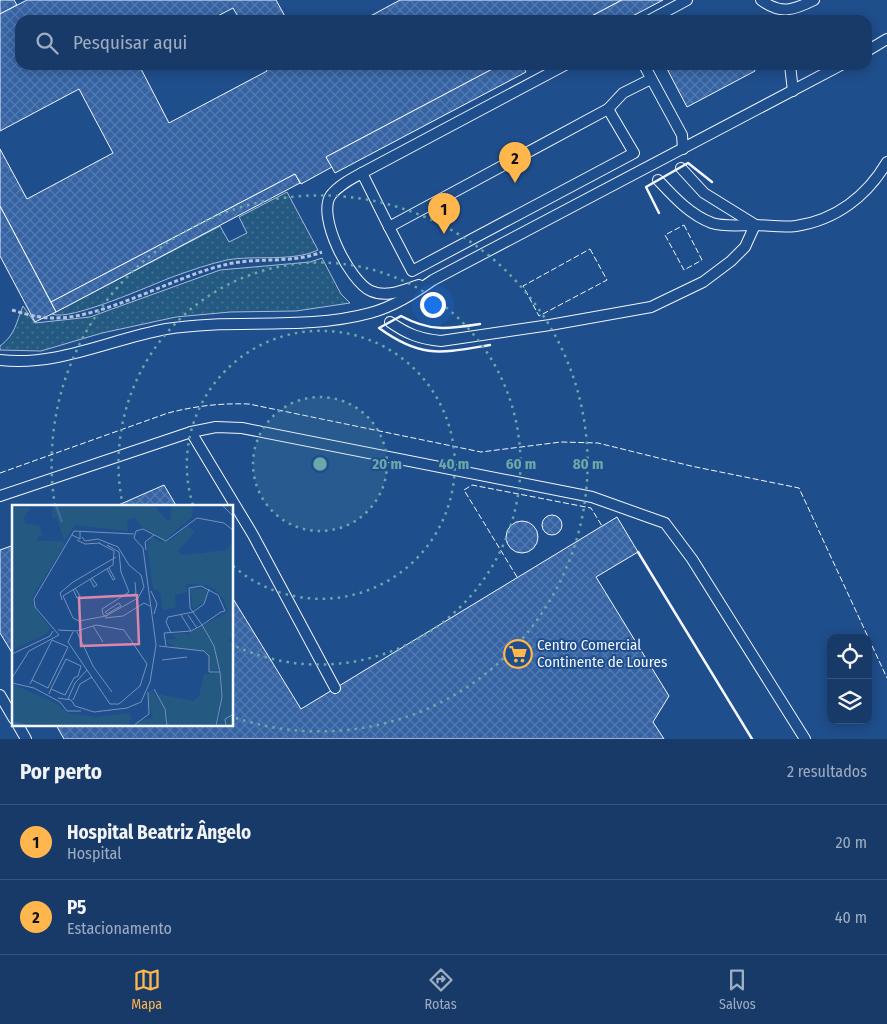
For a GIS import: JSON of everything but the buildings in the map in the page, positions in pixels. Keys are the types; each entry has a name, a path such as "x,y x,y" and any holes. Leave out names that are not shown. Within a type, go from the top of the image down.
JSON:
{"lane":[{"path":"659,15 687,0"},
{"path":"762,0 770,6 792,15 814,0"},
{"path":"872,48 887,39"},
{"path":"433,280 394,293 372,291 362,286 354,276 338,247 326,218 330,196 340,186 362,173 556,70"},
{"path":"646,70 682,135 683,149"},
{"path":"791,70 793,91"},
{"path":"0,360 14,362 47,360 124,338 197,325 324,322 370,313 401,301 433,280 832,70"},
{"path":"389,227 608,109 623,94 651,79"},
{"path":"362,173 412,271 634,153 608,109"},
{"path":"878,178 887,162"},
{"path":"681,168 704,194 755,225"},
{"path":"658,180 692,212 712,223 732,226 795,226 824,218 851,204 887,171"},
{"path":"390,322 404,332 422,339 441,341 633,312 671,299 703,282 731,261 745,247 755,225"},
{"path":"0,496 191,432 216,427 242,428 328,444 592,497 665,523 692,559 805,739"},
{"path":"191,432 253,536 335,688"},
{"path":"0,695 12,715"},
{"path":"19,726 26,739"}],"path":[{"path":"12,310 37,317 76,316 109,306 199,272 251,261 308,258 338,247"}],"shaded area":[{"path":"287,192 318,250 297,256 227,260 175,276 93,308 76,313 52,314 220,226 229,242 247,233 239,217"},
{"path":"322,258 341,294 350,303 296,311 230,312 176,317 102,333 41,351 0,350 0,346 15,328 23,306 35,323 90,317 220,270 310,262"}],"fence":[{"path":"684,225 702,260 684,270 665,235 684,225"},
{"path":"590,249 607,280 539,316 523,286 590,249"},
{"path":"0,473 168,413 188,408 249,404 481,452 561,442 598,443 691,466 799,488 887,678"},
{"path":"517,577 464,490 472,485 591,508 602,526"}],"wall":[{"path":"659,213 646,187 688,163 712,182"},
{"path":"480,324 440,328 422,325 401,316 379,328 408,345 432,351 458,350 490,345"},
{"path":"638,552 752,739"}],"place":[{"name":"P5","path":"515,183"},
{"name":"Hospital Beatriz Ângelo","path":"444,234"},
{"name":"Centro Comercial Continente de Loures","path":"518,654"}]}
